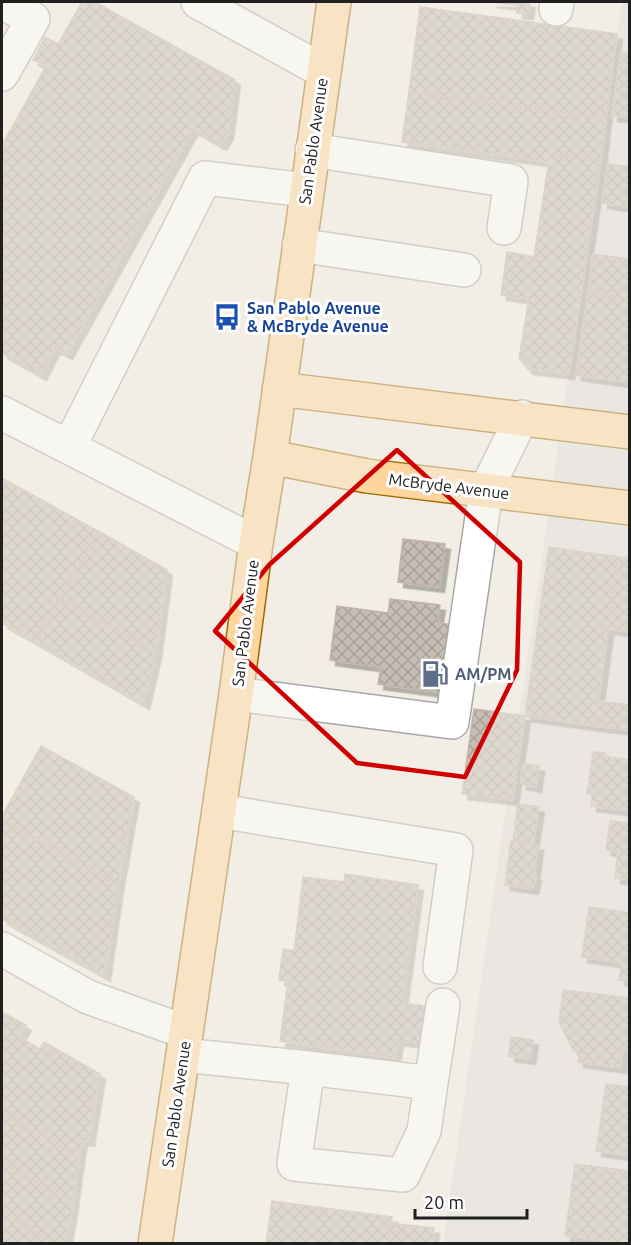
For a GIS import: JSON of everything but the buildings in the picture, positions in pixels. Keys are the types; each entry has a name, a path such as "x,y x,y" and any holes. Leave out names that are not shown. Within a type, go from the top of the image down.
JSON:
{"main road":[{"name":"San Pablo Avenue","path":"155,1244 334,2"},
{"path":"279,389 630,432"},
{"name":"McBryde Avenue","path":"270,458 367,476 630,508"}],"street":[{"path":"2,2 33,19 2,74"},
{"path":"198,2 324,71"},
{"path":"312,150 511,181 504,228"},
{"path":"69,447 205,178 306,190"},
{"path":"299,245 464,270"},
{"path":"2,412 256,543"},
{"path":"236,694 452,722 486,490 522,417"},
{"path":"219,811 456,850 440,967"},
{"path":"2,949 87,998 185,1043 308,1068 431,1083"},
{"path":"308,1068 294,1164 403,1175 424,1131 444,1005"}],"highlighted area":[{"path":"397,450 520,562 517,670 465,777 357,763 215,631 269,565"}],"shaded area":[{"path":"622,2 629,2 629,1243 443,1244"}],"place":[{"name":"San Pablo Avenue & McBryde Avenue","path":"227,317"},
{"name":"AM/PM","path":"435,674"}]}
